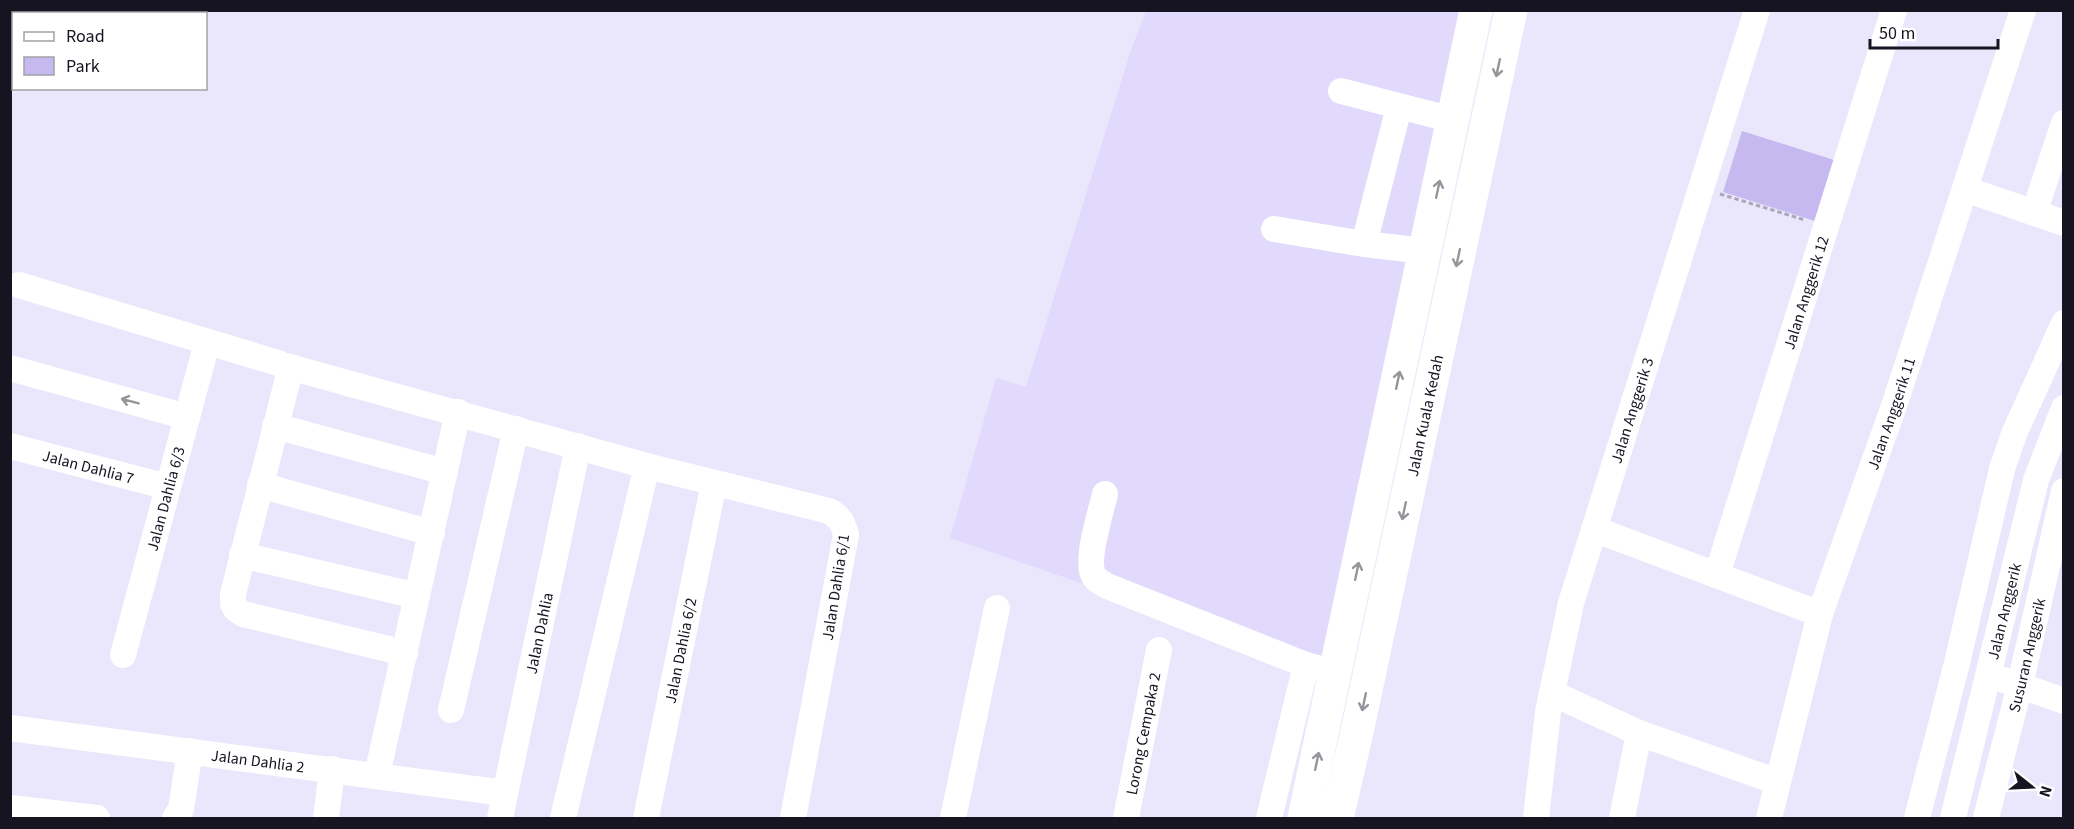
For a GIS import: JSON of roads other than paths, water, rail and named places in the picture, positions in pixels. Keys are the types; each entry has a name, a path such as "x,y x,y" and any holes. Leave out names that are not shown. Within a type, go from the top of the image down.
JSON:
{"main road":[{"name":"Jalan Kuala Kedah","path":"1304,819 1324,726 1321,669 1425,251 1476,10"},
{"name":"Jalan Kuala Kedah","path":"1337,819 1511,10"},
{"path":"1324,726 1357,732"}],"street":[{"name":"Jalan Anggerik 3","path":"1536,819 1548,712 1571,603 1757,10"},
{"name":"Jalan Anggerik 12","path":"1717,575 1894,10"},
{"name":"Jalan Anggerik 11","path":"1769,819 1820,614 1895,403 2023,10"},
{"path":"1341,91 1453,120"},
{"path":"1364,244 1400,107"},
{"path":"2034,213 2064,123"},
{"path":"1965,189 2064,223"},
{"path":"1274,229 1364,244 1425,251"},
{"name":"Jalan Dahlia 6/1","path":"19,285 285,365 646,466 829,511 837,515 844,524 846,535 793,819"},
{"path":"1917,819 1957,663 2002,469 2014,434 2064,323"},
{"name":"Jalan Dahlia 6/3","path":"123,654 207,343"},
{"path":"285,365 275,426 242,555 233,594 233,604 243,614 405,653"},
{"path":"10,368 187,417"},
{"name":"Jalan Anggerik","path":"1953,819 2036,480 2064,408"},
{"path":"377,775 458,412"},
{"path":"275,426 445,471"},
{"path":"451,710 516,429"},
{"name":"Jalan Dahlia 7","path":"10,446 168,487"},
{"name":"Jalan Dahlia","path":"500,819 578,446"},
{"path":"563,819 646,466"},
{"path":"2002,469 2036,480"},
{"name":"Jalan Dahlia 6/2","path":"646,819 714,483"},
{"path":"260,485 432,533"},
{"name":"Susuran Anggerik","path":"1986,819 2020,685 2064,491"},
{"path":"1105,494 1090,561 1096,580 1321,669 1269,819"},
{"path":"1594,529 1820,614"},
{"path":"242,555 417,596"},
{"path":"953,819 997,608"},
{"name":"Lorong Cempaka 2","path":"1126,819 1159,650"},
{"path":"1957,663 2064,700"},
{"path":"1552,693 1639,733 1778,782"},
{"name":"Jalan Dahlia 2","path":"10,728 505,793"},
{"path":"1622,819 1639,733"},
{"path":"176,819 181,809 190,751"},
{"path":"326,819 332,769"},
{"path":"10,808 97,819"}]}
